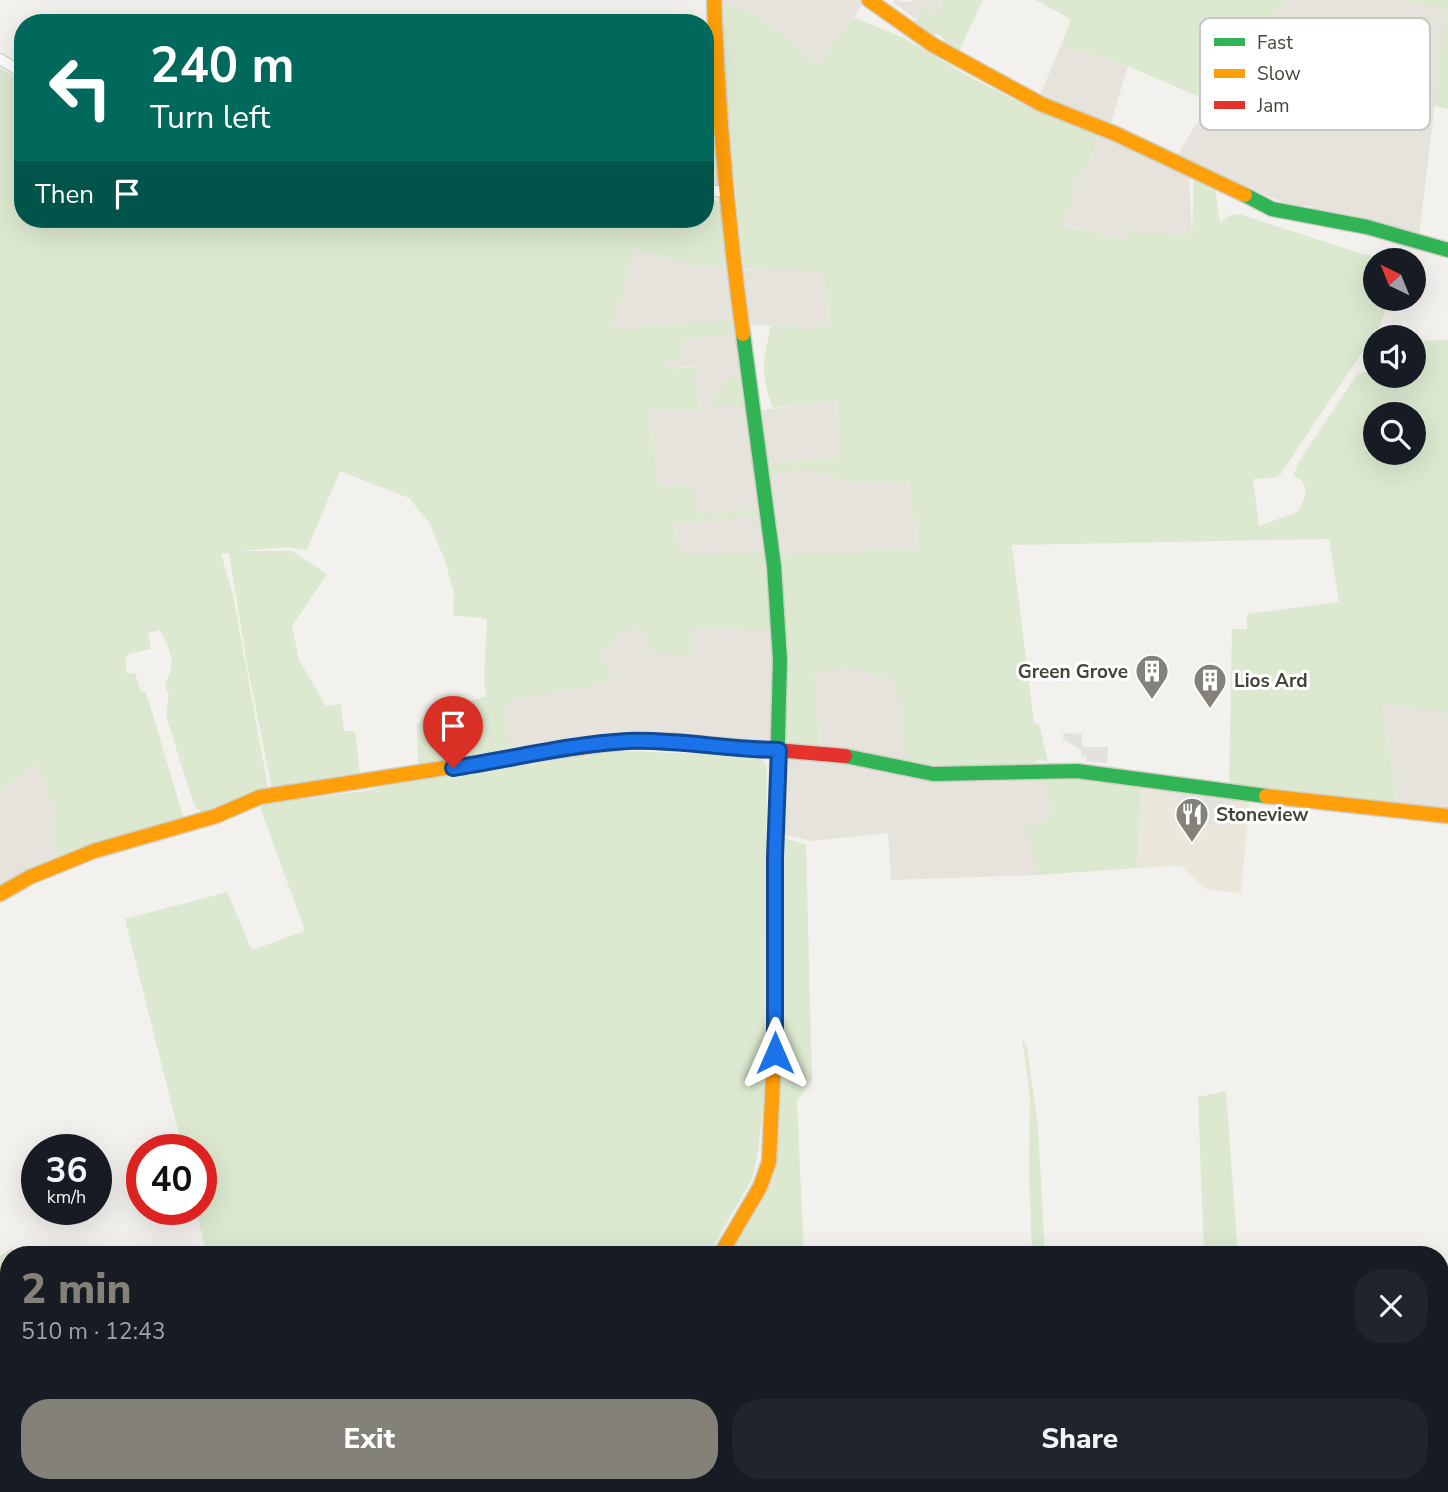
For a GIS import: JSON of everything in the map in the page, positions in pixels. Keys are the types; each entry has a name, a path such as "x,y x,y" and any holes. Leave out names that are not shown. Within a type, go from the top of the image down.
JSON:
{"street":[{"path":"714,0 735,273 774,566 780,660 775,857 775,1053 769,1162 760,1187 725,1246"},
{"path":"869,0 933,45 1041,104 1116,134 1272,209 1367,227 1448,250"},
{"path":"714,191 727,192"},
{"path":"0,894 73,858 216,816 260,797 628,741 673,741 838,755 933,774 1077,771 1248,794 1448,816"}],"shaded area":[{"path":"718,0 864,2 820,66 761,18 718,5"},
{"path":"894,0 942,0 936,15 921,9 915,19 894,3"},
{"path":"1285,0 1406,0 1446,11 1419,236 1314,212 1311,206 1300,208 1246,188 1177,156 1200,119 1200,130 1430,130 1430,18 1272,18"},
{"path":"1061,45 1128,66 1110,126 1038,100"},
{"path":"714,109 717,137 714,137"},
{"path":"1100,134 1189,175 1192,235 1131,230 1127,241 1062,224 1073,201 1072,180 1087,169"},
{"path":"714,137 717,137 723,185 714,186"},
{"path":"634,249 704,268 728,266 736,319 610,330"},
{"path":"740,270 823,271 830,328 748,325"},
{"path":"740,332 762,509 695,514 659,485 649,411 700,409 698,381 692,382 692,376 697,376 697,366 666,369 666,364 681,338"},
{"path":"836,400 840,457 765,464 757,411"},
{"path":"801,470 853,482 908,481 918,550 797,552 777,557 765,477"},
{"path":"763,516 767,550 681,556 674,524"},
{"path":"642,625 692,656 694,627 775,633 771,744 604,739 511,750 504,702 611,682 600,651 624,633"},
{"path":"839,666 860,669 898,682 906,763 864,753 821,749 815,671"},
{"path":"1383,702 1448,713 1448,811 1397,806"},
{"path":"1063,733 1082,734 1082,747 1108,747 1107,763 1086,762 1086,757 1081,756 1081,750 1063,739"},
{"path":"801,757 972,781 1000,782 1043,777 1052,815 1026,828 1039,875 891,880 888,833 813,841 782,834 785,758"},
{"path":"38,763 53,810 55,852 62,858 0,888 0,790"},
{"path":"1141,787 1250,797 1241,893 1207,890 1181,866 1137,868"},
{"path":"1179,794 1233,800 1230,826 1176,820"}],"green space":[{"path":"942,0 983,0 959,51 944,46 943,38 937,34 930,36 914,25 921,8 936,15"},
{"path":"1035,0 1285,0 1272,18 1200,18 1200,97 1128,66 1061,45 1071,19"},
{"path":"1406,0 1448,0 1448,109 1434,106 1445,11"},
{"path":"728,3 761,18 819,65 853,17 904,38 968,76 1021,103 1100,134 1087,169 1072,180 1073,201 1062,225 1126,240 1131,230 1192,235 1194,175 1215,186 1220,223 1230,215 1239,214 1363,254 1363,312 1385,312 1380,325 1363,325 1363,351 1280,475 1253,479 1259,526 1297,512 1306,491 1303,482 1293,476 1298,463 1358,373 1363,373 1363,388 1426,388 1426,341 1448,340 1448,713 1383,703 1397,806 1229,786 1232,629 1247,629 1247,614 1339,602 1329,539 1012,545 1034,723 1039,724 1048,762 1039,760 1026,766 968,768 906,763 897,682 848,668 815,672 821,749 784,744 777,557 797,552 918,549 908,481 853,482 801,470 765,477 765,464 840,457 836,400 773,408 765,377 765,358 771,326 830,327 823,271 743,269 718,5"},
{"path":"0,68 14,77 14,228 714,228 714,200 718,201 728,266 704,268 634,249 611,329 736,319 740,332 681,340 682,358 666,364 666,369 697,367 697,376 692,376 692,381 698,381 700,409 649,412 659,485 693,485 696,514 762,509 763,516 674,524 681,555 767,550 775,633 694,627 692,657 652,652 641,626 624,633 600,651 612,682 505,702 511,750 469,759 418,764 417,725 423,718 486,696 484,678 487,619 453,615 454,593 445,561 430,524 409,498 340,471 307,550 285,547 238,551 292,551 327,574 292,626 299,660 326,706 341,704 344,731 355,731 361,782 273,795 229,553 221,554 233,595 269,793 202,817 194,805 166,716 169,693 165,689 172,663 160,630 148,633 151,649 125,657 127,674 135,673 141,691 146,692 184,819 62,858 55,852 53,810 38,763 0,790"},
{"path":"734,378 741,382 744,405 714,407 714,396 721,395 721,382"},
{"path":"603,750 755,756 762,759 767,767 765,1090 752,1179 713,1246 204,1246 200,1225 217,1225 217,1134 179,1134 125,919 227,892 252,950 305,931 259,804 365,791 417,778"},
{"path":"1078,776 1141,787 1137,868 1039,875 1025,828 1052,815 1043,777"},
{"path":"782,837 806,845 812,1080 797,1101 804,1246 730,1246 766,1187"},
{"path":"1022,1039 1027,1047 1038,1127 1045,1246 1032,1246 1030,1097"},
{"path":"1226,1091 1237,1246 1204,1246 1198,1097"}],"traffic: fast":[{"path":"1245,195 1272,209 1367,227 1448,250"},
{"path":"743,334 774,566 780,660 775,857 775,1036"},
{"path":"845,756 933,774 1077,771 1266,796"}],"traffic: slow":[{"path":"714,0 724,167 743,334"},
{"path":"869,0 933,45 1041,104 1116,134 1245,195"},
{"path":"0,894 30,877 94,851 216,816 260,797 521,756"},
{"path":"1266,796 1448,816"},
{"path":"725,1246 760,1187 769,1162 775,1036"}],"traffic: jam":[{"path":"521,756 628,741 673,741 845,756"}],"place":[{"name":"Green Grove","path":"1152,701"},
{"name":"Lios Ard","path":"1210,710"},
{"name":"Stoneview","path":"1192,844"}],"route":[{"path":"453,768 628,741 673,741 779,750 775,857 775,1053"}]}
